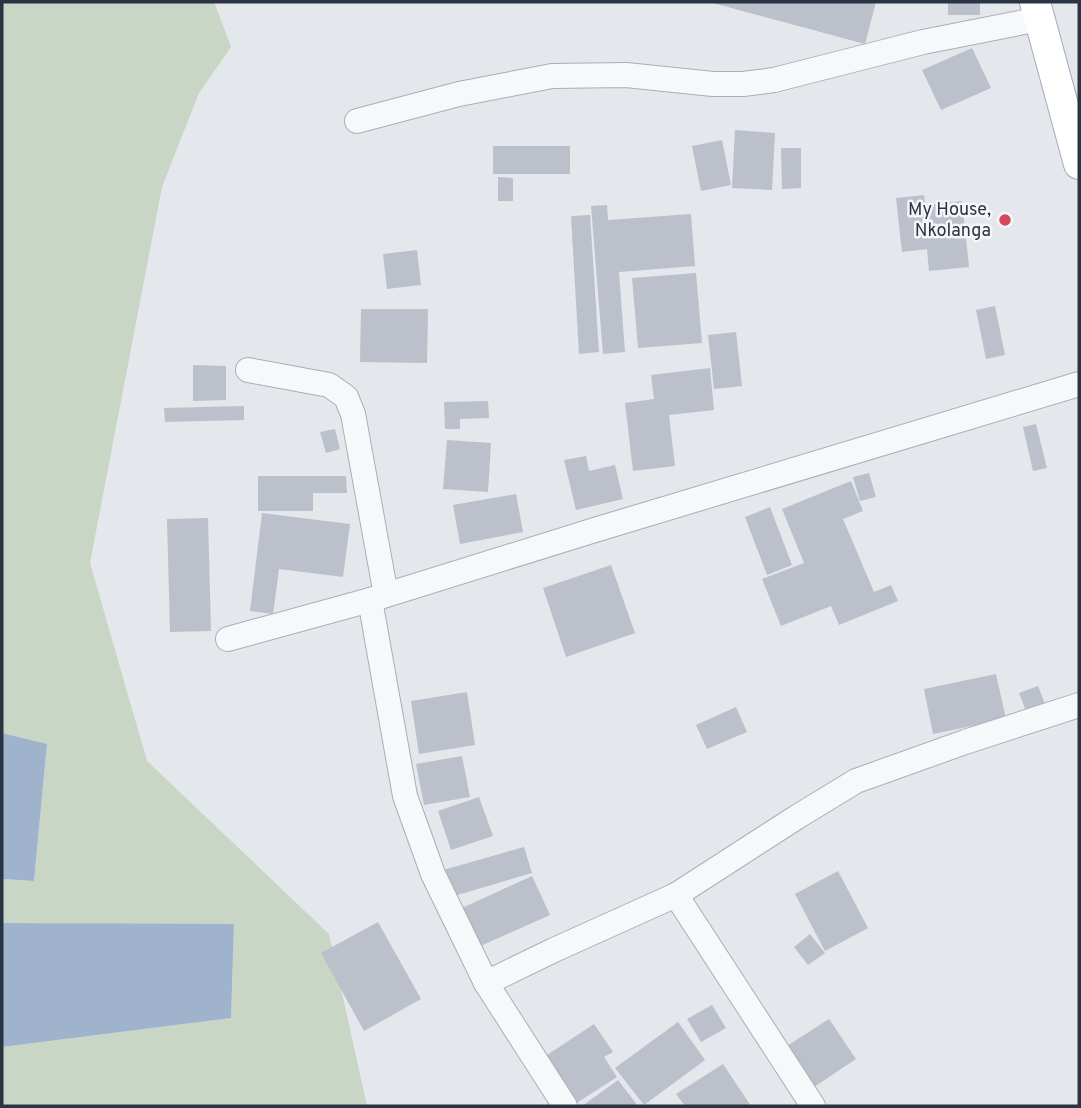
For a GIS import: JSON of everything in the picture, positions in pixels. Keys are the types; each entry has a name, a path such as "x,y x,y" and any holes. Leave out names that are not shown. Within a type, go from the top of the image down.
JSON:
{"main road":[{"path":"1037,10 1079,164"}],"street":[{"path":"358,121 459,94 552,76 626,75 713,84 774,80 1037,10"},
{"path":"248,370 329,385 346,397 353,414 405,796 433,874 486,983 565,1106"},
{"path":"228,639 378,597 1079,384"},
{"path":"486,983 676,895 856,781 1079,705"},
{"path":"676,895 813,1106"}],"green space":[{"path":"2,2 214,2 231,47 199,93 162,187 90,563 147,761 329,934 367,1106 2,1106 2,1047 231,1018 234,925 2,923 2,879 34,881 47,744 2,733"}],"water":[{"path":"2,733 47,744 34,881 2,879"},
{"path":"2,923 234,924 231,1018 2,1047"}],"building":[{"path":"709,2 876,2 865,44"},
{"path":"948,2 980,2 980,15 948,15"},
{"path":"972,48 991,88 941,110 922,70"},
{"path":"735,130 775,133 772,190 732,188"},
{"path":"722,140 731,185 701,191 692,146"},
{"path":"493,146 570,146 570,174 493,174"},
{"path":"781,148 801,148 801,188 782,189"},
{"path":"498,177 513,178 513,201 498,201"},
{"path":"924,195 925,205 962,201 969,267 929,271 927,249 902,252 896,198"},
{"path":"607,205 608,220 691,214 695,266 619,272 625,352 603,354 591,206"},
{"path":"590,215 599,352 579,354 571,216"},
{"path":"417,250 421,285 387,289 383,254"},
{"path":"696,273 702,343 638,348 632,278"},
{"path":"995,306 1005,355 986,359 976,310"},
{"path":"361,309 428,309 427,363 360,362"},
{"path":"736,332 742,386 714,389 708,335"},
{"path":"193,365 226,366 226,400 193,401"},
{"path":"710,368 714,410 669,415 675,466 633,471 625,403 654,399 651,375"},
{"path":"488,401 489,418 460,419 460,429 445,429 444,402"},
{"path":"244,406 244,420 165,422 164,408"},
{"path":"1036,424 1047,468 1033,471 1023,427"},
{"path":"335,429 340,449 326,453 320,432"},
{"path":"447,440 491,443 488,492 443,489"},
{"path":"586,456 589,471 615,465 623,499 576,510 564,460"},
{"path":"869,473 876,497 860,501 853,477"},
{"path":"258,476 346,476 347,493 313,493 313,511 258,511"},
{"path":"851,481 863,511 843,519 874,592 891,585 898,601 839,625 831,606 781,626 762,579 804,563 782,509"},
{"path":"516,494 523,532 460,544 453,505"},
{"path":"770,507 792,565 767,575 745,517"},
{"path":"262,513 350,524 343,577 279,569 273,614 250,611"},
{"path":"208,518 211,631 170,632 167,519"},
{"path":"611,565 635,633 566,657 543,588"},
{"path":"996,674 1006,719 933,734 924,689"},
{"path":"1038,686 1045,704 1026,711 1019,693"},
{"path":"467,692 475,745 419,754 411,701"},
{"path":"736,707 747,732 707,749 696,725"},
{"path":"462,756 470,797 424,805 416,764"},
{"path":"479,797 493,836 451,850 438,811"},
{"path":"524,847 532,873 444,899 436,872"},
{"path":"838,871 868,928 825,951 795,894"},
{"path":"532,876 550,915 467,952 449,914"},
{"path":"378,922 421,999 364,1031 321,953"},
{"path":"810,934 825,953 808,965 794,947"},
{"path":"712,1005 726,1028 701,1042 687,1019"},
{"path":"829,1019 856,1059 814,1087 787,1046"},
{"path":"678,1022 705,1060 644,1105 615,1068"},
{"path":"594,1024 613,1052 604,1057 617,1077 572,1106 538,1061"},
{"path":"723,1064 751,1106 685,1106 676,1094"},
{"path":"618,1080 638,1106 582,1106"}],"place":[{"name":"My House, Nkolanga","path":"1005,220"}]}
